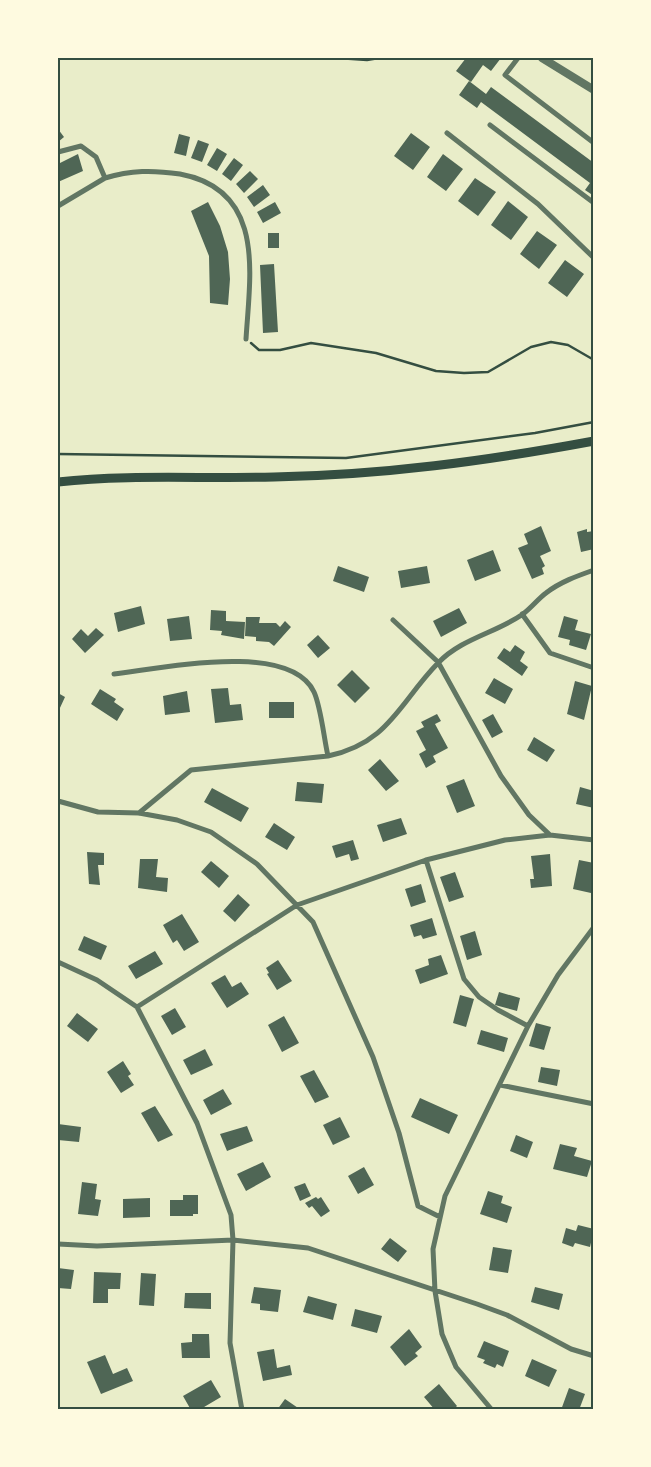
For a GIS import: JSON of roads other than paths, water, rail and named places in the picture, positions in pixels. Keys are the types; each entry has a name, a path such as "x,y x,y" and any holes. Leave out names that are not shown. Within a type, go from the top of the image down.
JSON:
{"main road":[{"path":"58,482 92,479 273,478 389,472 500,458 594,441"}],"street":[{"path":"518,58 505,75 594,143"},
{"path":"542,58 594,90"},
{"path":"490,125 594,203"},
{"path":"447,133 538,204 594,258"},
{"path":"58,152 81,146 96,156 105,178"},
{"path":"58,206 105,178 140,170 168,172 200,180 217,187 236,208 245,226 250,249 246,339"},
{"path":"140,813 191,770 328,756 349,751 386,727 438,662 459,645 522,614 546,593 571,578 594,570"},
{"path":"522,614 550,653 594,668"},
{"path":"394,620 438,662 501,776 529,815 550,835"},
{"path":"114,674 224,661 266,663 285,668 295,674 314,692 328,756"},
{"path":"58,801 98,812 140,813 177,820 210,832 257,864 297,904 313,922 373,1058 399,1133 418,1206 440,1218"},
{"path":"136,1007 297,904 426,860 505,840 550,835 594,840"},
{"path":"426,860 464,979 486,1001 528,1026"},
{"path":"492,1410 456,1367 442,1334 435,1291 433,1249 445,1196 528,1026 558,975 594,927"},
{"path":"58,962 97,980 136,1007 197,1123 230,1215 233,1240 230,1342 242,1410"},
{"path":"500,1085 594,1104"},
{"path":"58,1244 97,1246 233,1240 308,1248 507,1315 571,1348 594,1356"}]}
